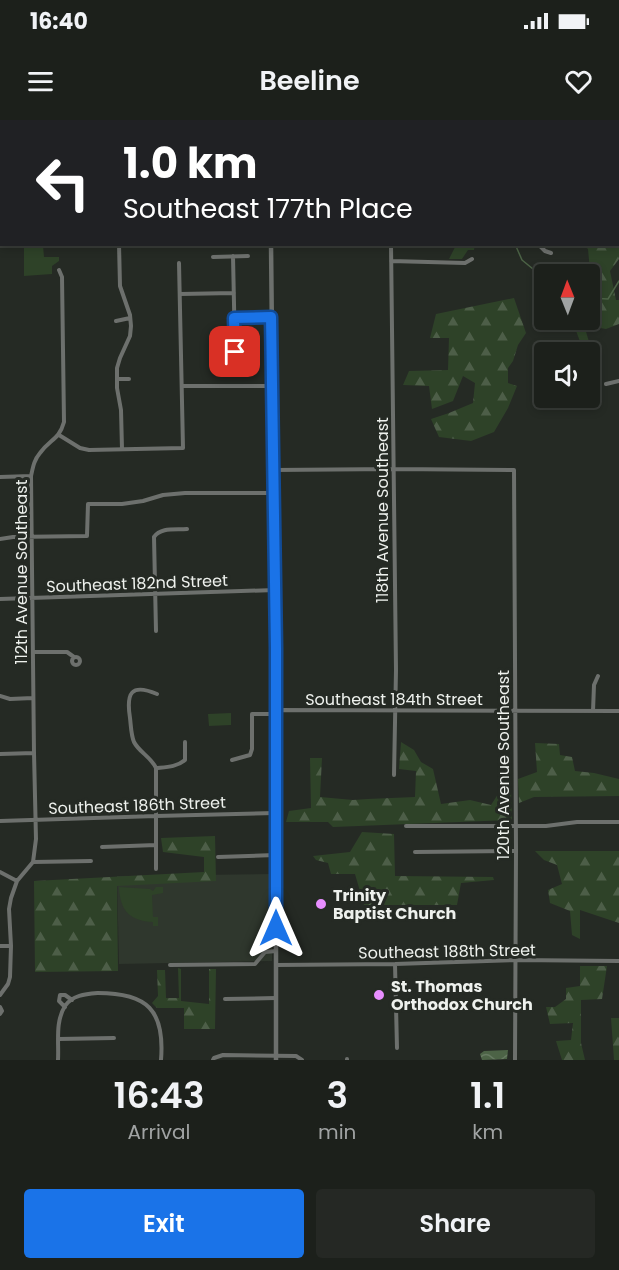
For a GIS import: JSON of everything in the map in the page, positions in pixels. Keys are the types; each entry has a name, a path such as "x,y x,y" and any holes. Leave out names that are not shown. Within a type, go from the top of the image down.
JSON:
{"street":[{"path":"119,246 120,286 130,318 130,336 117,368 122,448"},
{"path":"271,246 276,712 276,1058"},
{"name":"118th Avenue Southeast","path":"391,246 394,775"},
{"path":"540,246 551,253"},
{"path":"233,256 235,352"},
{"path":"213,257 248,256"},
{"path":"391,261 465,263 472,259"},
{"path":"59,270 62,277 64,422 59,435 80,448 89,450 183,447 179,262"},
{"path":"180,294 234,293"},
{"path":"234,318 271,317"},
{"path":"116,321 130,318"},
{"path":"117,379 129,380"},
{"path":"606,384 619,381"},
{"path":"182,386 272,386"},
{"name":"112th Avenue Southeast","path":"33,862 36,839 32,476 33,464 38,455 59,435"},
{"path":"0,469 0,477 32,476"},
{"path":"274,470 394,469"},
{"name":"120th Avenue Southeast","path":"394,469 514,470 515,1060"},
{"path":"0,538 87,536 88,504 122,504 163,495 185,493 273,493"},
{"path":"156,630 154,537 161,530 187,529"},
{"name":"Southeast 182nd Street","path":"0,599 275,590"},
{"path":"33,652 66,652 74,657"},
{"path":"593,711 594,685 598,676"},
{"path":"156,869 156,768 133,740 128,702 130,695 136,690 147,689 158,694"},
{"path":"0,696 10,699 33,698"},
{"name":"Southeast 184th Street","path":"232,760 250,755 252,714 395,711 619,711"},
{"path":"156,768 182,763 185,760 186,742"},
{"path":"0,754 34,753"},
{"name":"Southeast 186th Street","path":"0,821 275,813"},
{"path":"406,826 546,826 576,822 619,822"},
{"path":"102,848 156,845"},
{"path":"415,852 516,852"},
{"path":"218,856 276,855"},
{"path":"0,995 10,977 9,909 17,881 33,862 91,861"},
{"path":"0,872 17,881"},
{"path":"0,946 10,946"},
{"path":"170,965 255,964 265,952 276,951"},
{"name":"Southeast 188th Street","path":"276,965 619,960"},
{"path":"395,964 397,1048"},
{"path":"58,1060 58,1024 68,1003 76,997 87,994 118,993 135,998 153,1012 159,1022 163,1043 161,1060"},
{"path":"225,999 276,998"},
{"path":"0,1007 2,1011 0,1014"},
{"path":"59,1039 114,1038"},
{"path":"213,1059 223,1055 276,1058 296,1056 302,1060"}],"shaded area":[{"path":"273,874 272,961 119,964 117,876"}],"green space":[{"path":"24,246 43,246 44,257 59,257 59,261 52,266 52,274 24,276"},
{"path":"455,246 475,246 474,250 468,250 462,259 449,259"},
{"path":"584,246 611,246 614,248 619,246 619,259 610,271 616,300 619,300 619,324 606,329 600,328 600,264 589,264 588,249"},
{"path":"514,298 526,333 508,368 508,383 517,386 508,408 494,432 471,441 439,437 431,419 473,403 475,383 463,376 453,401 432,409 429,386 403,385 409,371 448,370 449,338 430,338 436,314"},
{"path":"576,330 585,330 589,342 580,342"},
{"path":"231,713 231,725 209,726 208,714"},
{"path":"401,742 414,750 421,762 433,769 441,804 470,800 491,805 500,791 511,790 512,820 333,827 328,822 286,822 289,811 311,808 310,758 322,758 320,797 353,800 415,797 416,771 399,769"},
{"path":"535,743 559,744 560,755 572,757 575,771 619,779 619,796 534,797 519,803 518,779 537,772"},
{"path":"362,832 394,834 395,876 493,877 494,880 461,883 457,905 364,905 355,874 331,874 328,863 316,860 313,856 350,852"},
{"path":"215,836 216,881 117,886 118,971 35,972 34,881 204,872 204,857 163,852 161,838"},
{"path":"535,851 619,851 619,923 580,910 580,939 572,935 570,911 550,903 548,890 562,884 557,865 544,860"},
{"path":"119,887 153,891 156,887 163,887 163,893 152,895 153,917 158,917 158,926 153,926 153,922 132,917 127,913 121,902"},
{"path":"580,966 607,966 602,999 581,1000 581,1043 585,1060 562,1060 556,1041 571,1040 573,1023 550,1024 546,1007 555,1007 566,999 566,988 580,986"},
{"path":"178,968 181,969 181,1001 209,1004 209,969 216,969 215,1029 184,1029 184,1008 157,1008 152,1003 158,996 157,970 165,970 166,998 179,998"},
{"path":"611,1018 619,1018 619,1060 614,1060"}],"water":[{"path":"508,1050 507,1059 482,1060 480,1054 484,1051"}],"waterway":[{"path":"516,246 522,260 534,270"},
{"path":"600,299 608,299 619,281"}],"place":[{"name":"Trinity Baptist Church","path":"321,904"},
{"name":"St. Thomas Orthodox Church","path":"379,995"}],"route":[{"path":"235,352 234,318 271,317 276,648 276,928"}]}
